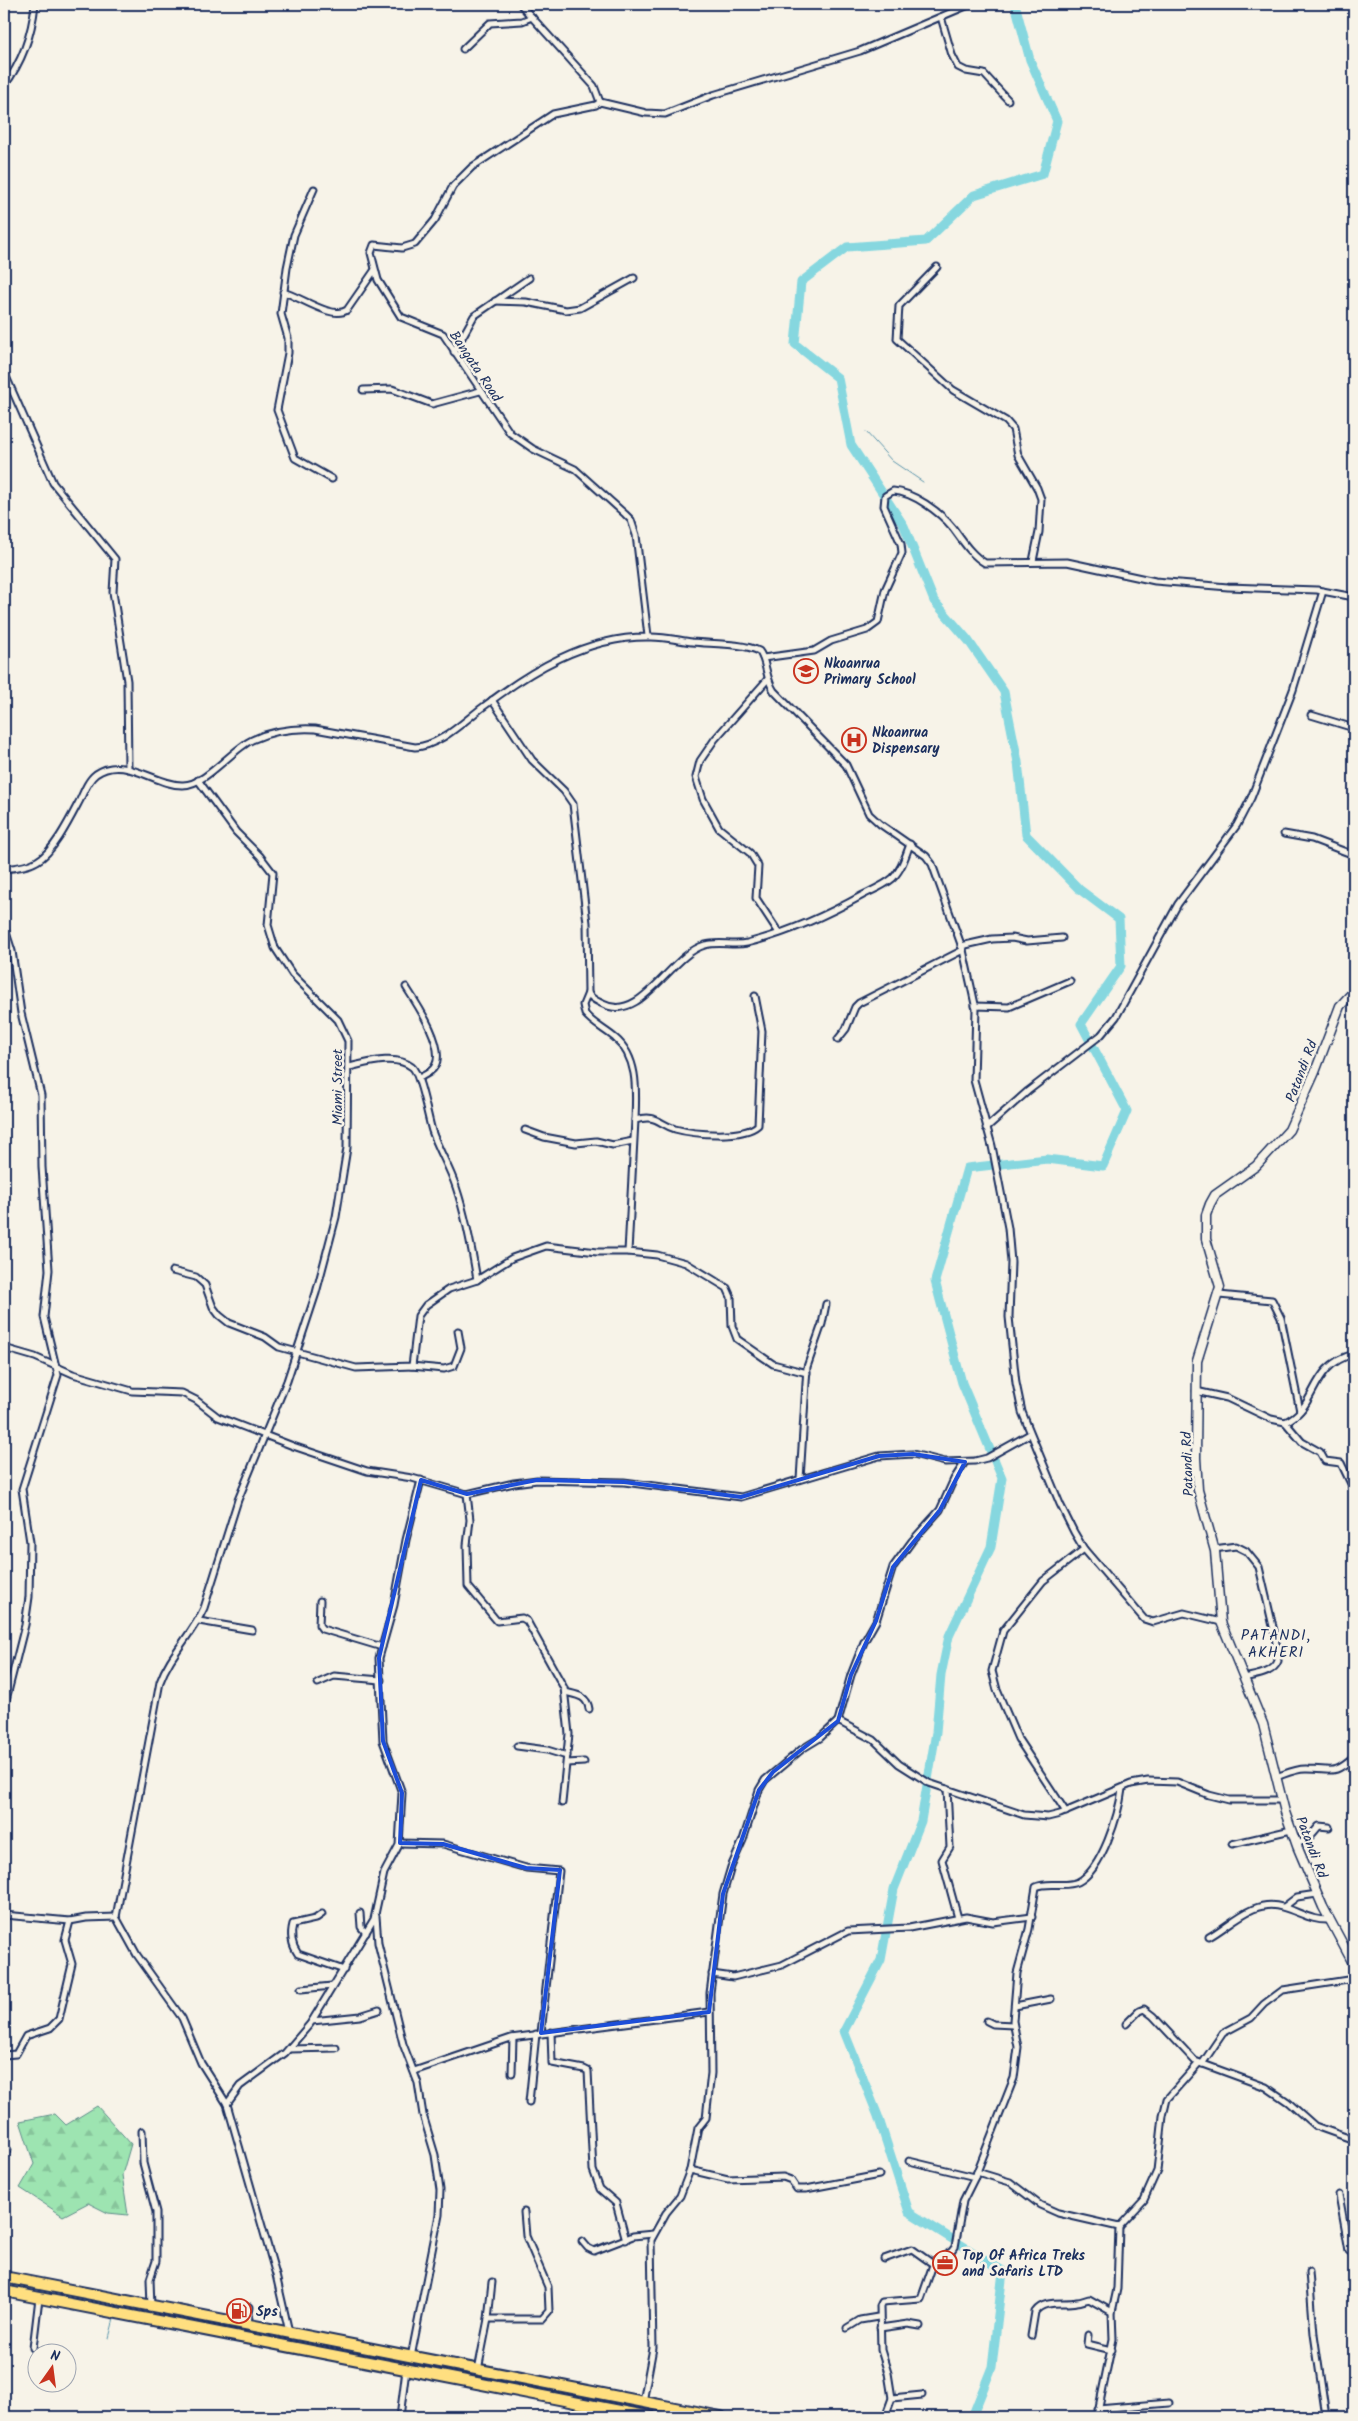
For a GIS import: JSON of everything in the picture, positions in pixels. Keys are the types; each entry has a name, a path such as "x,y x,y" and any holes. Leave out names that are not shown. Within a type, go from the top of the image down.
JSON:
{"highway":[{"path":"4,2277 721,2417"},
{"path":"4,2291 651,2417"},
{"path":"455,2378 457,2366"},
{"path":"492,2386 493,2374"}],"street":[{"path":"4,86 25,49 35,4"},
{"path":"520,4 594,86 600,102 646,113 665,114 713,95 853,53 971,4"},
{"path":"463,49 490,23 522,21 532,17"},
{"path":"941,17 952,55 958,67 966,72 984,74 1008,100"},
{"name":"Bangata Road","path":"600,102 596,106 553,114 515,137 472,167 453,186 435,220 418,241 402,248 374,245 371,249 374,271 382,290 401,318 440,332 510,433 533,449 575,469 631,520 636,535 648,636"},
{"path":"314,189 293,241 283,292 281,314 288,338 288,353 278,414 296,458 332,479"},
{"path":"937,268 899,306 897,339 953,390 1006,421 1013,429 1018,455 1038,488 1041,499 1039,532 1033,561"},
{"path":"283,292 298,297 328,313 342,314 347,310 374,271"},
{"path":"454,352 469,322 480,311 529,278"},
{"path":"495,301 526,302 566,310 580,308 634,278"},
{"path":"4,372 52,483 115,559 112,592 127,681 128,769"},
{"path":"363,390 392,389 432,404 480,391"},
{"path":"763,658 814,652 831,641 876,625 880,616 885,590 896,570 902,553 901,544 884,506 884,498 891,491 899,492 915,499 940,516 971,551 985,563 1033,561 1075,563 1155,581 1228,587 1322,591 1354,597"},
{"path":"986,1128 1028,1091 1102,1035 1116,1017 1178,904 1237,825 1251,798 1293,690 1322,591"},
{"path":"4,869 31,864 48,853 95,775 111,768 128,769 182,786 198,780 237,749 252,740 270,734 315,729 418,746 451,731 492,700 539,670 582,648 612,640 648,636 749,648 759,651 763,658 767,680 774,690 846,766 869,814 880,824 910,844 932,864 962,948 975,1006 974,1080 1008,1228 1011,1262 1009,1317 1011,1346 1022,1412 1060,1504 1084,1549 1144,1619 1154,1622 1184,1613 1221,1622"},
{"path":"767,680 714,739 700,761 696,776 703,799 719,828 750,853 758,866 756,898 779,933"},
{"path":"492,700 532,760 574,804 587,924 588,993 584,1005 584,1014 621,1044 630,1058 635,1078 633,1186 628,1229 628,1252"},
{"path":"1311,715 1354,728"},
{"name":"Miami Street","path":"116,1917 160,1682 173,1655 198,1621 210,1592 238,1500 287,1381 316,1292 342,1186 348,1127 348,1041 338,1020 292,974 275,948 268,925 273,876 271,870 241,838 198,780"},
{"path":"1284,834 1312,839 1354,855"},
{"path":"588,993 591,998 608,1007 623,1008 647,993 676,964 698,948 712,943 745,943 779,933 831,912 889,880 897,873 910,844"},
{"path":"4,926 12,951 22,1018 41,1095 42,1167 49,1270 44,1317 46,1332 57,1368 57,1381 22,1489 30,1542 29,1597 25,1625 4,1708"},
{"path":"838,1039 846,1029 858,1003 962,948 992,938 1012,938 1026,941 1062,938"},
{"path":"975,1006 1009,1007 1070,981"},
{"path":"406,987 433,1035 438,1058 434,1069 420,1078"},
{"name":"Patandi Rd","path":"1354,991 1340,1006 1335,1016 1317,1067 1289,1130 1256,1166 1215,1195 1210,1204 1206,1216 1206,1239 1218,1277 1219,1294 1198,1356 1196,1390 1198,1490 1214,1549 1221,1622 1262,1724 1296,1844 1317,1894 1354,1965"},
{"path":"635,1120 656,1118 674,1129 721,1134 742,1132 757,1126 759,1121 758,1078 762,1031 755,996"},
{"path":"349,1067 372,1062 400,1062 414,1068 420,1078 432,1131 460,1201 477,1280"},
{"path":"525,1130 544,1138 576,1144 596,1141 613,1145 633,1141"},
{"path":"411,1366 414,1356 415,1333 422,1310 449,1289 477,1280 512,1258 542,1246 597,1252 628,1252 657,1255 686,1263 724,1286 731,1297 732,1326 737,1339 773,1364 807,1373"},
{"path":"172,1271 192,1274 203,1282 213,1307 229,1323 265,1337 279,1347 356,1368 411,1366 444,1369 454,1366 460,1348 458,1331"},
{"path":"1219,1294 1272,1300 1281,1318 1300,1412"},
{"path":"800,1479 807,1373 826,1304"},
{"path":"4,1348 35,1357 57,1368 132,1392 182,1393 196,1400 218,1417 264,1436 367,1471 421,1480 467,1494 514,1483 537,1480 624,1482 741,1497 879,1456 913,1454 946,1462 965,1462 987,1458 1030,1434"},
{"path":"1285,1422 1300,1412 1328,1366 1334,1360 1354,1354"},
{"path":"1196,1390 1227,1398 1271,1419 1285,1422 1302,1442 1320,1452 1325,1461 1340,1464 1354,1490"},
{"path":"643,2403 653,2348 650,2248 653,2234 666,2213 678,2200 690,2170 698,2128 706,2118 711,2082 708,2012 723,1894 759,1790 773,1772 820,1738 838,1721 851,1675 864,1642 876,1621 893,1567 912,1541 940,1510 954,1479 965,1462"},
{"path":"411,2357 439,2215 440,2200 435,2155 414,2071 403,2044 378,1943 376,1914 384,1873 400,1843 402,1793 383,1741 379,1658 394,1605 406,1540 421,1480"},
{"path":"467,1494 470,1520 467,1545 468,1588 498,1621 522,1618 527,1620 559,1676 565,1692 569,1734 562,1803"},
{"path":"1214,1549 1235,1546 1246,1551 1259,1567 1265,1586 1278,1661 1276,1667 1270,1671 1244,1678"},
{"path":"1066,1812 1018,1738 997,1690 992,1671 1003,1630 1043,1581 1084,1549"},
{"path":"320,1601 319,1625 322,1629 382,1647"},
{"path":"198,1621 252,1630"},
{"path":"318,1683 340,1676 381,1680"},
{"path":"565,1692 583,1697 588,1704 588,1709"},
{"path":"838,1721 874,1740 899,1764 924,1780 1024,1815 1048,1817 1066,1812 1140,1781 1171,1781 1229,1800 1282,1800"},
{"path":"517,1746 547,1750 568,1756"},
{"path":"1276,1777 1307,1768 1319,1771 1335,1770 1344,1766 1354,1757"},
{"path":"567,1763 584,1762"},
{"path":"947,1789 950,1842 949,1849 942,1860 958,1918"},
{"path":"884,2417 892,2398 888,2373 880,2350 878,2317 882,2302 922,2299 933,2264 953,2250 963,2201 976,2175 1011,2090 1017,2058 1013,2025 1017,1973 1032,1917 1036,1886 1076,1883 1093,1866 1118,1815 1122,1789"},
{"path":"1296,1844 1308,1840 1319,1826 1329,1827"},
{"path":"1232,1844 1291,1830"},
{"path":"400,1843 443,1844 526,1868 558,1871 529,2102"},
{"path":"1284,1907 1297,1897 1317,1894"},
{"path":"1209,1937 1252,1909 1277,1906 1284,1907 1312,1920 1330,1920"},
{"path":"360,1913 361,1927 366,1933"},
{"path":"322,1914 315,1919 293,1924 291,1937 294,1948 298,1954 344,1970"},
{"path":"227,2104 240,2086 289,2049 312,2021 376,1914"},
{"path":"4,1915 70,1921 116,1917 142,1961 182,2018 200,2063 227,2104 276,2275 289,2332"},
{"path":"712,1974 733,1977 782,1965 848,1932 909,1928 958,1918 973,1917 993,1922 1032,1917"},
{"path":"4,2055 16,2054 26,2036 50,2028 59,2019 72,1964 65,1940 70,1921"},
{"path":"1096,2417 1114,2340 1112,2312 1117,2289 1119,2227 1144,2200 1157,2171 1163,2116 1167,2099 1200,2064 1223,2033 1251,2018 1264,2004 1282,1990 1354,1979"},
{"path":"301,1990 332,1986"},
{"path":"1015,2006 1051,1999"},
{"path":"1126,2024 1139,2011 1144,2009 1200,2064 1266,2088 1288,2102 1310,2123 1354,2140"},
{"path":"312,2021 360,2016 379,2010"},
{"path":"414,2071 513,2038 708,2012"},
{"path":"987,2021 993,2024 1013,2025"},
{"path":"551,2032 552,2063 584,2068 588,2071 593,2170 600,2189 616,2203 626,2240"},
{"path":"1012,2046 1015,2036"},
{"path":"512,2073 513,2038"},
{"path":"289,2049 336,2048"},
{"path":"142,2131 143,2163 156,2212 156,2261 150,2279 151,2307"},
{"path":"909,2161 1010,2182 1040,2205 1058,2213 1119,2227"},
{"path":"690,2170 728,2179 783,2177 791,2180 797,2188 806,2189 879,2174"},
{"path":"1340,2195 1349,2251 1354,2254"},
{"path":"488,2319 542,2319 548,2311 548,2287 526,2236 524,2212"},
{"path":"582,2241 594,2251 636,2236 653,2234"},
{"path":"884,2259 912,2249 933,2264"},
{"path":"1309,2272 1314,2334 1326,2417"},
{"path":"478,2370 488,2319 492,2282"},
{"path":"33,2344 38,2298"},
{"path":"1031,2336 1035,2312 1044,2306 1089,2299 1112,2312"},
{"path":"236,2305 250,2307 248,2325"},
{"path":"847,2328 860,2320 878,2317"},
{"path":"880,2328 908,2324 920,2326"},
{"path":"1088,2335 1087,2344 1112,2350"},
{"path":"400,2417 406,2369"},
{"path":"892,2398 922,2395"},
{"path":"1098,2409 1169,2402"}],"highlighted area":[{"path":"913,1454 965,1462 940,1510 893,1567 876,1621 851,1675 838,1721 773,1772 759,1790 723,1894 709,2012 541,2033 560,1870 526,1868 443,1844 400,1843 402,1793 383,1741 379,1658 421,1480 467,1494 537,1480 624,1482 741,1497 879,1456"}],"green space":[{"path":"97,2106 131,2144 122,2175 128,2215 108,2213 88,2203 63,2216 20,2188 34,2164 20,2121 55,2114 66,2125"}],"waterway":[{"path":"972,2417 992,2367 1003,2271 909,2212 878,2116 844,2031 881,1960 894,1889 921,1821 936,1732 941,1675 949,1636 991,1547 1002,1478 962,1383 935,1281 967,1168 1047,1159 1103,1166 1127,1111 1081,1024 1121,966 1119,919 1079,889 1026,835 1018,762 1004,692 968,640 934,601 904,526 851,445 838,378 795,344 801,282 847,247 926,241 974,195 1043,174 1057,121 1030,60 1015,4"},
{"path":"866,432 892,461 923,482"},
{"path":"109,2338 114,2319"}],"place":[{"name":"Nkoanrua Primary School","path":"806,671"},
{"name":"Nkoanrua Dispensary","path":"854,740"},
{"name":"Top Of Africa Treks and Safaris LTD","path":"945,2263"},
{"name":"Sps","path":"239,2311"}],"district":[{"name":"PATANDI, AKHERI","path":"1276,1644"}]}
